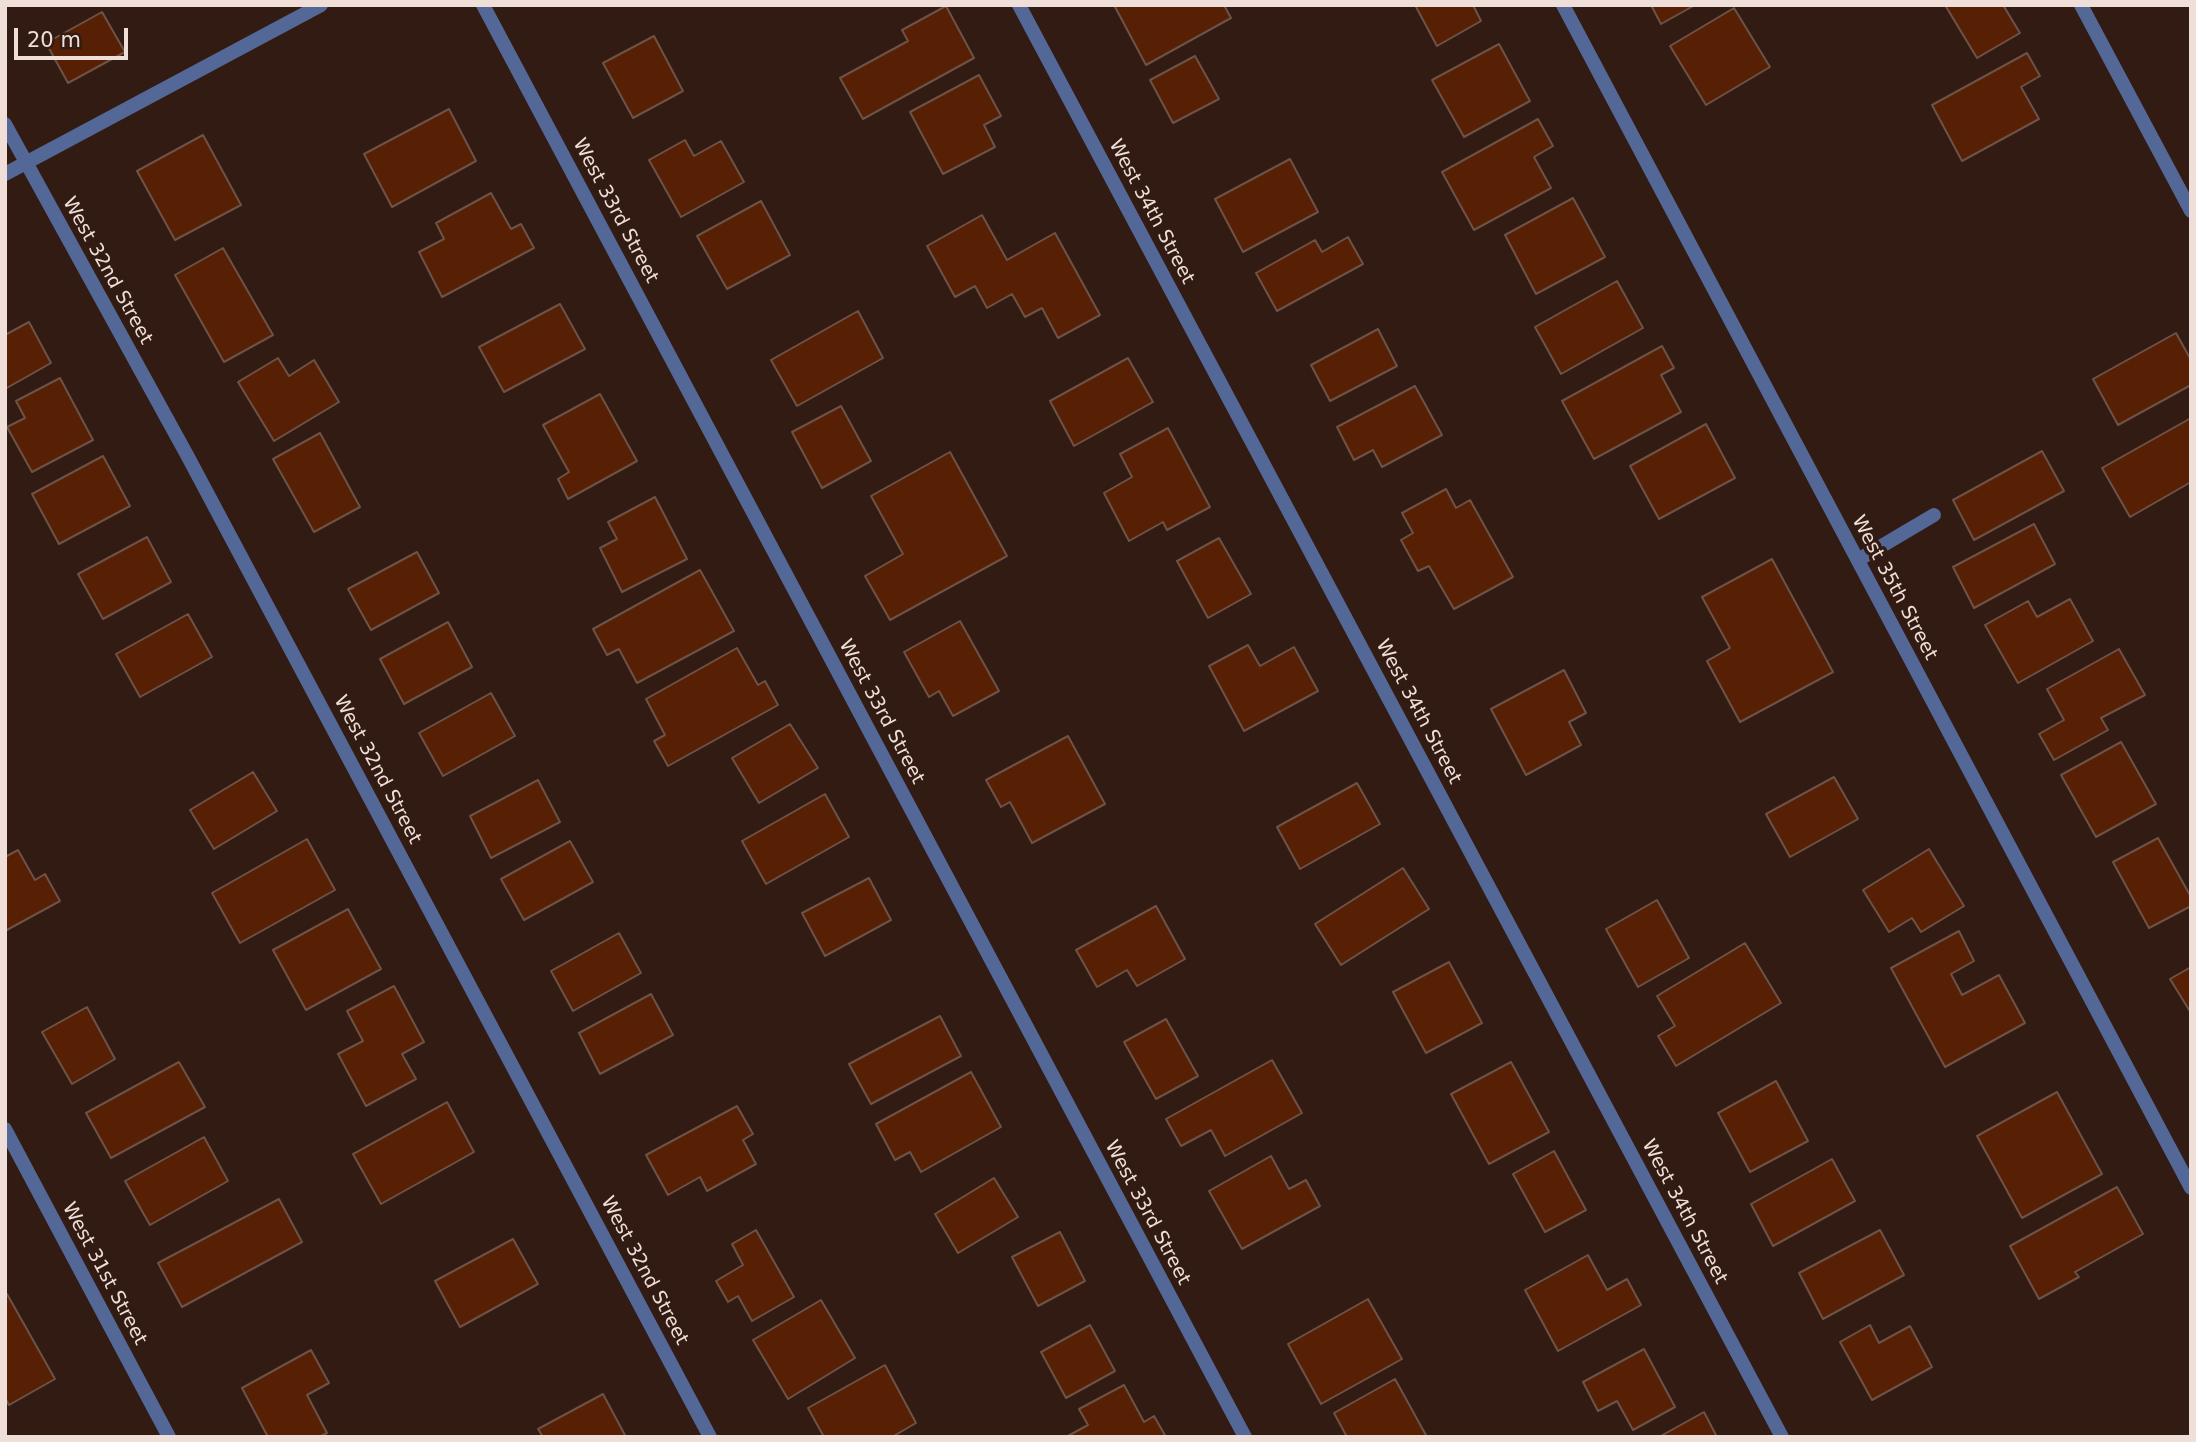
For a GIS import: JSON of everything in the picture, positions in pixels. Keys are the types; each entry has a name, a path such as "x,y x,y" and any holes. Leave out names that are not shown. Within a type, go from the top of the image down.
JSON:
{"street":[{"path":"5,174 321,5"},
{"name":"West 33rd Street","path":"483,5 1245,1437"},
{"name":"West 34th Street","path":"1019,5 1782,1437"},
{"name":"West 35th Street","path":"1563,5 2191,1188"},
{"path":"2081,5 2191,211"},
{"name":"West 32nd Street","path":"5,124 187,455 710,1437"},
{"path":"1858,560 1934,515"},
{"name":"West 31st Street","path":"5,1129 169,1437"}],"building":[{"path":"1114,5 1224,5 1231,18 1146,65"},
{"path":"1415,5 1473,5 1481,21 1437,46"},
{"path":"1651,5 1695,5 1661,24"},
{"path":"1945,5 2003,5 2020,33 1977,58"},
{"path":"946,6 974,58 863,119 840,78 908,41 902,30"},
{"path":"1734,8 1770,67 1706,105 1670,46"},
{"path":"102,12 125,52 68,83 46,43"},
{"path":"654,36 683,91 633,118 603,63"},
{"path":"1499,44 1530,101 1464,137 1432,80"},
{"path":"2027,53 2040,76 2021,87 2039,119 1962,161 1932,105"},
{"path":"1195,56 1219,99 1173,123 1150,80"},
{"path":"979,75 1001,116 984,125 995,147 943,174 910,112"},
{"path":"449,109 476,161 392,207 364,154"},
{"path":"1538,119 1553,146 1534,157 1551,188 1474,230 1442,172"},
{"path":"203,135 241,205 175,240 137,171"},
{"path":"685,140 694,156 721,141 744,182 681,217 649,160"},
{"path":"1290,159 1318,212 1243,252 1215,199"},
{"path":"491,193 511,229 521,224 534,248 442,297 419,252 444,239 436,223"},
{"path":"1573,198 1605,257 1536,294 1505,235"},
{"path":"761,201 790,255 727,289 697,236"},
{"path":"982,215 1007,260 1055,233 1100,315 1058,338 1042,308 1025,317 1012,294 987,308 975,286 955,297 927,246"},
{"path":"1348,237 1363,264 1277,311 1256,273 1315,240 1322,252"},
{"path":"223,248 273,335 224,362 175,275"},
{"path":"1617,281 1643,328 1561,374 1535,327"},
{"path":"560,304 585,349 504,392 479,347"},
{"path":"858,311 883,358 797,406 771,360"},
{"path":"29,322 51,363 5,389 5,335"},
{"path":"1378,329 1397,366 1330,401 1311,365"},
{"path":"2176,333 2191,360 2191,385 2118,425 2093,379"},
{"path":"1662,346 1674,368 1661,375 1681,412 1594,459 1562,401"},
{"path":"278,358 289,376 314,360 339,402 274,441 238,382"},
{"path":"1128,358 1153,402 1074,446 1050,401"},
{"path":"60,378 93,440 32,472 7,427 25,418 16,401"},
{"path":"1415,386 1442,435 1382,467 1373,450 1354,460 1337,427"},
{"path":"600,394 637,461 568,499 558,479 569,472 543,425"},
{"path":"841,406 871,461 822,488 792,432"},
{"path":"2191,418 2191,482 2130,517 2102,468"},
{"path":"1706,424 1735,478 1659,519 1630,466"},
{"path":"1168,428 1210,507 1167,530 1163,522 1129,541 1104,493 1132,477 1120,454"},
{"path":"320,433 360,507 314,532 273,459"},
{"path":"2042,451 2064,491 1974,540 1953,500"},
{"path":"950,452 1007,556 890,620 865,576 903,554 871,496"},
{"path":"103,456 130,506 59,544 32,494"},
{"path":"1446,489 1456,508 1470,500 1513,577 1454,609 1429,566 1418,571 1401,540 1413,533 1402,513"},
{"path":"655,497 687,559 622,592 600,548 617,539 608,522"},
{"path":"2034,524 2055,564 1974,608 1953,567"},
{"path":"147,537 171,582 103,619 78,574"},
{"path":"1219,538 1251,594 1208,618 1177,561"},
{"path":"417,552 439,593 371,630 348,589"},
{"path":"1772,559 1833,672 1740,722 1707,661 1730,648 1702,597"},
{"path":"700,570 734,631 637,683 619,649 607,655 593,629"},
{"path":"2070,599 2093,641 2018,683 1985,625 2028,601 2037,617"},
{"path":"188,614 212,657 140,697 116,654"},
{"path":"960,621 999,691 953,716 939,691 929,697 904,652"},
{"path":"448,622 472,667 404,704 380,659"},
{"path":"1248,645 1260,666 1294,647 1318,691 1244,731 1209,666"},
{"path":"737,648 758,685 765,681 778,705 668,766 654,741 665,735 646,699"},
{"path":"2119,649 2145,695 2101,718 2108,730 2054,760 2039,734 2064,720 2047,689"},
{"path":"1564,670 1586,713 1569,722 1581,745 1526,775 1491,709"},
{"path":"491,693 515,736 443,776 419,733"},
{"path":"790,724 818,768 759,803 732,758"},
{"path":"1068,736 1105,804 1032,843 1010,802 1001,807 986,780"},
{"path":"2121,742 2156,804 2096,837 2061,775"},
{"path":"253,772 277,811 214,849 190,810"},
{"path":"1834,777 1858,819 1790,857 1766,814"},
{"path":"538,780 560,822 491,858 470,816"},
{"path":"1357,783 1380,824 1300,869 1277,827"},
{"path":"825,794 849,837 766,884 742,841"},
{"path":"2158,838 2191,897 2191,906 2149,928 2113,862"},
{"path":"307,839 335,890 240,943 212,893"},
{"path":"570,841 593,882 524,920 501,879"},
{"path":"1929,849 1964,906 1921,932 1912,918 1889,932 1863,890"},
{"path":"18,850 35,880 45,874 60,901 5,931 5,857"},
{"path":"1403,868 1429,909 1341,965 1315,924"},
{"path":"869,878 891,920 825,956 802,913"},
{"path":"1657,900 1689,958 1638,987 1606,929"},
{"path":"1156,906 1185,959 1137,986 1127,970 1097,987 1076,950"},
{"path":"348,909 381,969 306,1010 273,950"},
{"path":"1959,931 1974,961 1951,974 1962,995 1999,975 2025,1023 1945,1067 1891,968"},
{"path":"619,933 641,973 573,1011 551,971"},
{"path":"1745,943 1781,1003 1676,1066 1658,1036 1675,1026 1657,996"},
{"path":"1449,962 1482,1023 1426,1053 1393,992"},
{"path":"2191,967 2191,1013 2170,979"},
{"path":"394,986 424,1042 402,1054 416,1079 366,1106 338,1054 363,1041 347,1011"},
{"path":"651,994 673,1035 600,1074 579,1033"},
{"path":"87,1007 115,1059 72,1084 42,1032"},
{"path":"940,1016 961,1056 871,1104 849,1064"},
{"path":"1166,1019 1198,1076 1156,1099 1124,1042"},
{"path":"1272,1060 1302,1113 1225,1156 1211,1130 1181,1146 1166,1119"},
{"path":"179,1062 205,1107 111,1158 86,1113"},
{"path":"1511,1062 1549,1132 1489,1164 1451,1094"},
{"path":"971,1072 1001,1127 921,1172 910,1152 895,1160 876,1124"},
{"path":"1776,1081 1808,1141 1750,1172 1718,1113"},
{"path":"2057,1092 2102,1174 2022,1218 1977,1136"},
{"path":"447,1102 474,1152 381,1204 353,1154"},
{"path":"737,1106 753,1134 743,1140 756,1164 707,1191 700,1177 668,1195 646,1155"},
{"path":"204,1137 228,1181 150,1225 125,1181"},
{"path":"1554,1151 1586,1210 1545,1232 1513,1174"},
{"path":"1271,1156 1289,1189 1306,1180 1320,1206 1242,1249 1209,1191"},
{"path":"1832,1159 1855,1201 1773,1246 1751,1204"},
{"path":"994,1178 1018,1217 958,1253 935,1214"},
{"path":"2117,1187 2143,1234 2075,1272 2079,1277 2039,1299 2010,1246"},
{"path":"279,1199 302,1242 182,1307 158,1263"},
{"path":"756,1230 794,1297 752,1321 738,1296 728,1302 716,1281 743,1265 732,1244"},
{"path":"1880,1230 1904,1275 1823,1319 1799,1273"},
{"path":"1060,1232 1085,1281 1038,1306 1012,1257"},
{"path":"513,1239 538,1284 460,1327 435,1281"},
{"path":"1588,1255 1607,1290 1627,1279 1641,1305 1558,1351 1525,1290"},
{"path":"7,1294 55,1379 9,1405 5,1398"},
{"path":"1368,1299 1402,1359 1321,1404 1288,1344"},
{"path":"821,1300 855,1358 788,1399 753,1340"},
{"path":"1090,1325 1115,1371 1066,1398 1041,1352"},
{"path":"1870,1325 1879,1343 1910,1326 1932,1367 1872,1400 1840,1342"},
{"path":"1644,1349 1675,1407 1633,1430 1617,1401 1598,1411 1583,1382"},
{"path":"311,1350 329,1383 307,1395 327,1433 319,1437 268,1437 242,1388"},
{"path":"885,1365 916,1423 892,1437 824,1437 808,1408"},
{"path":"1395,1379 1427,1437 1347,1437 1334,1413"},
{"path":"1124,1385 1144,1422 1154,1416 1166,1437 1066,1437 1088,1425 1079,1409"},
{"path":"603,1394 626,1437 543,1437 538,1429"},
{"path":"1704,1412 1717,1437 1659,1437"}]}
